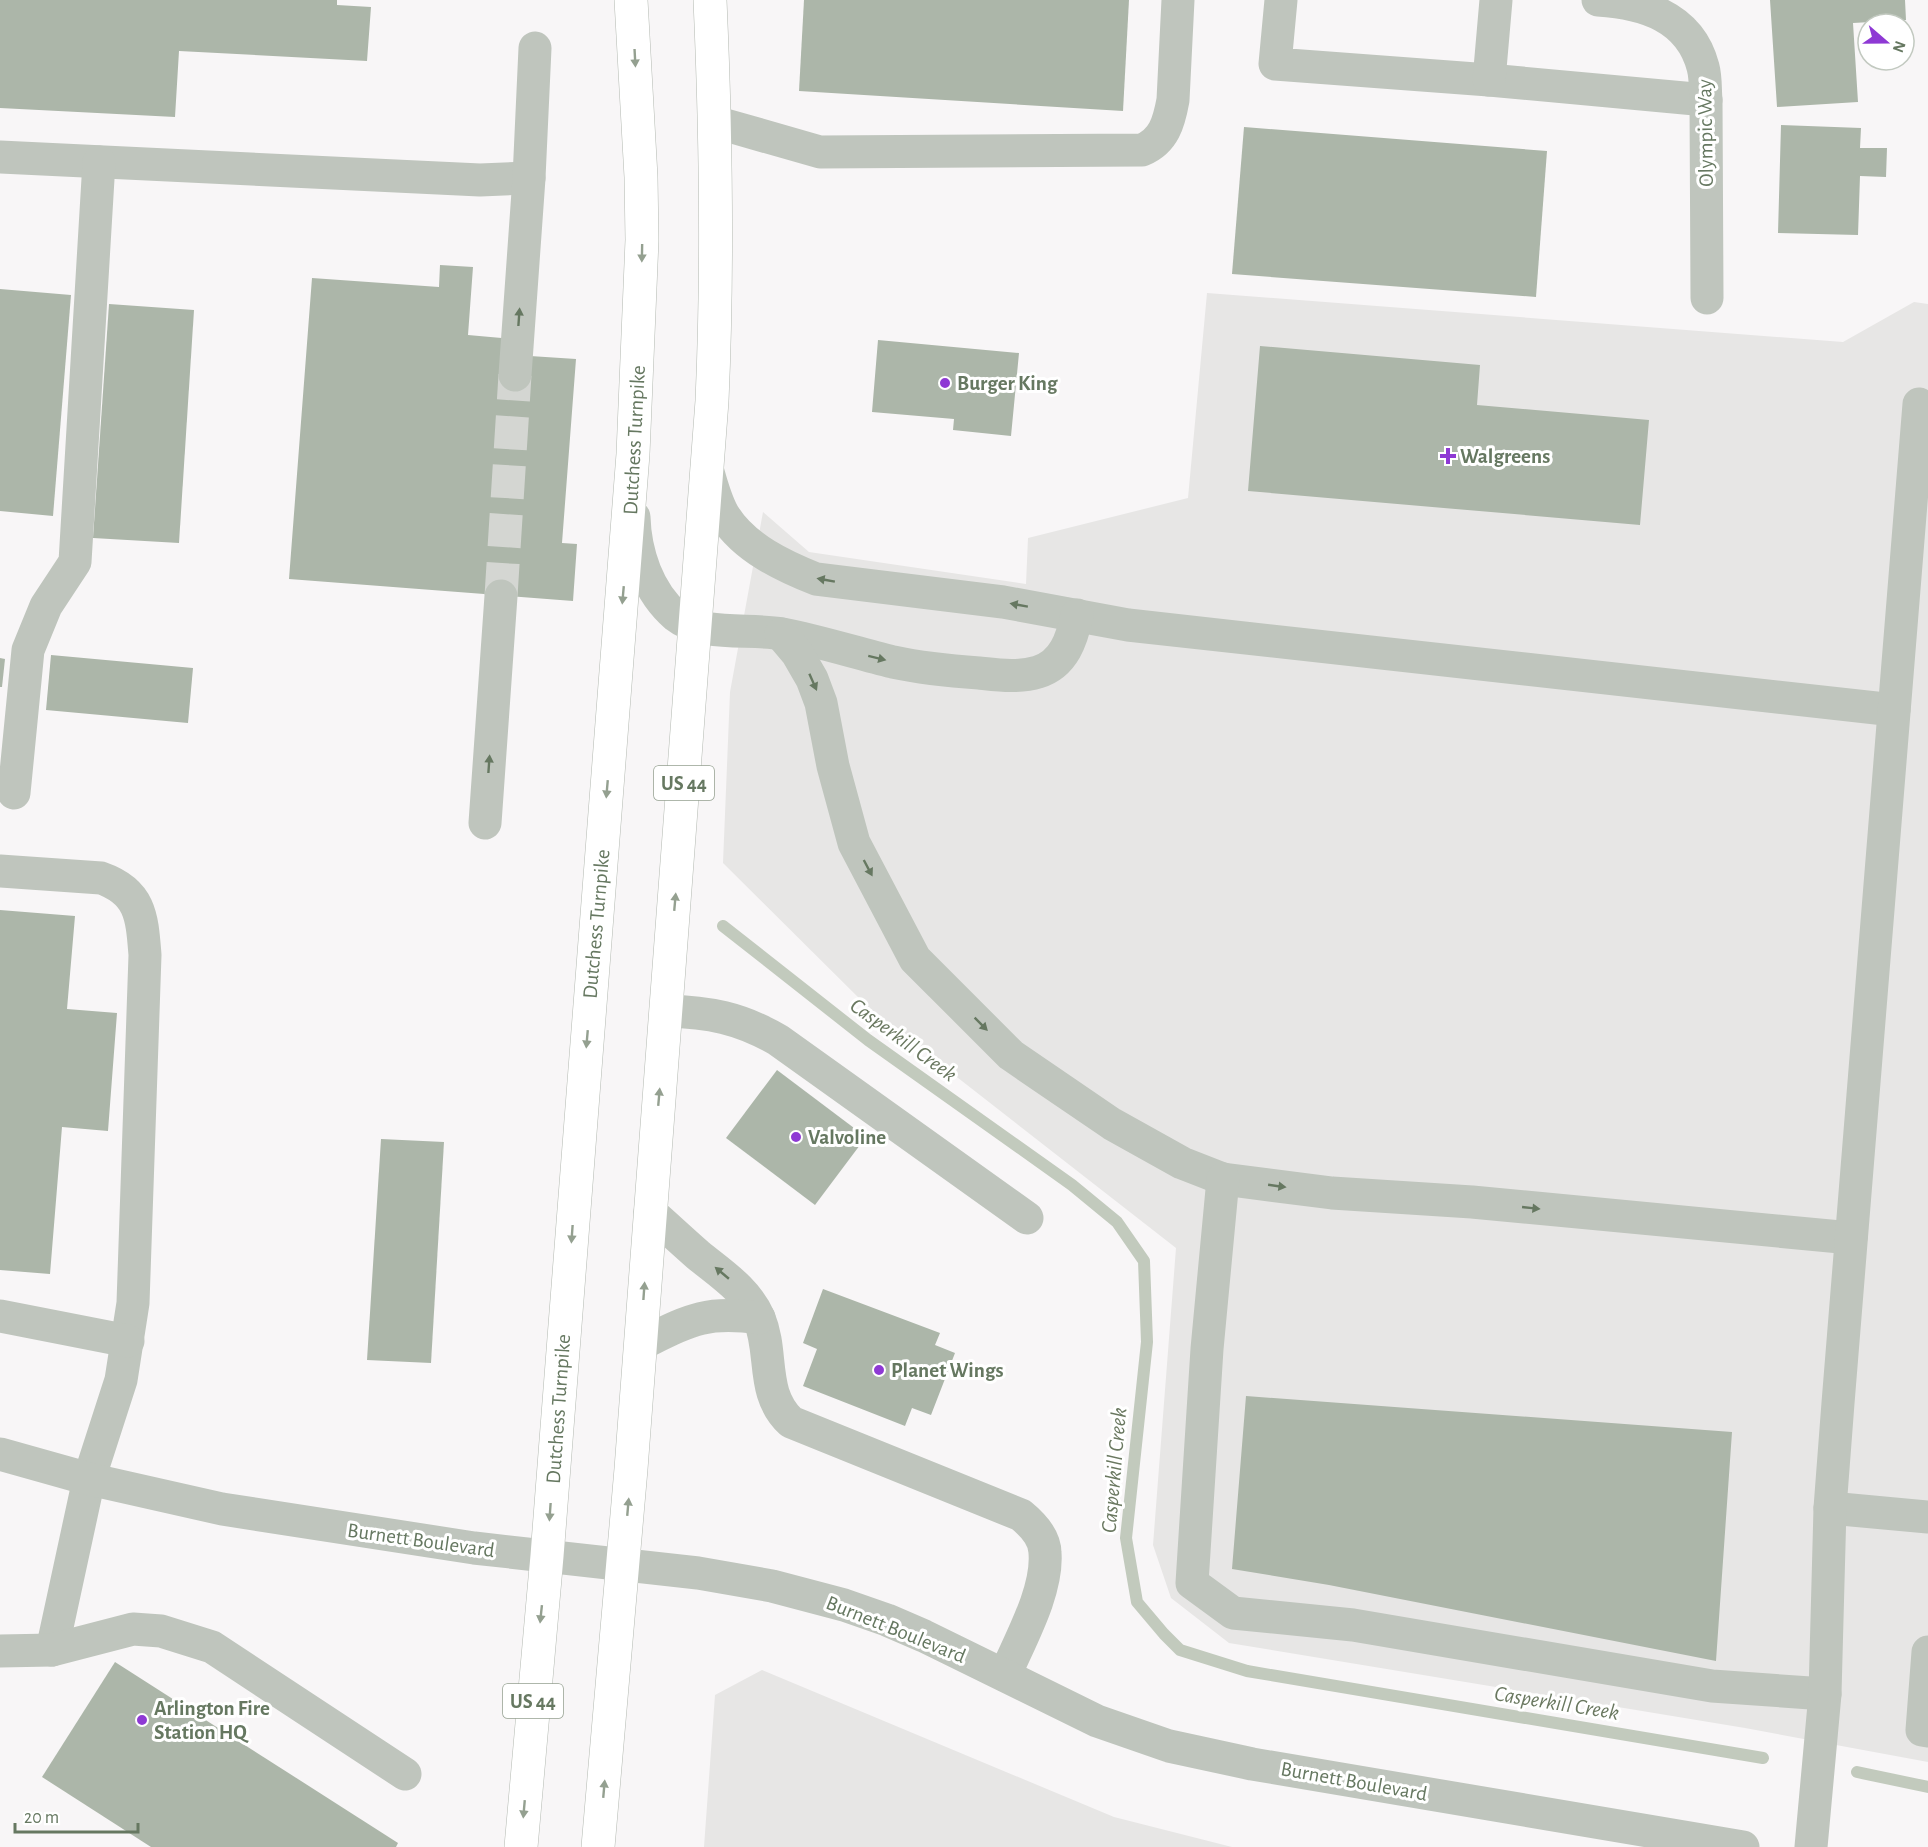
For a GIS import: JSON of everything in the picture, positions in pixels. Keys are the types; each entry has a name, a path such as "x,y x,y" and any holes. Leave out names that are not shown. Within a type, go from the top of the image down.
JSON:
{"highway":[{"name":"Dutchess Turnpike","path":"521,1847 547,1556 633,454 642,240 641,177 631,0"},
{"name":"US 44","path":"598,1847 624,1565 707,469 715,321 716,192 710,0"}],"street":[{"path":"715,122 820,152 1142,150 1152,146 1160,138 1170,116 1173,100 1178,0"},
{"path":"1281,0 1275,64 1489,80 1706,100"},
{"path":"1489,80 1496,0"},
{"name":"Olympic Way","path":"1598,0 1645,7 1674,21 1692,40 1704,68 1707,298"},
{"path":"516,375 535,48"},
{"path":"0,157 480,180 529,178"},
{"path":"14,793 27,650 46,606 75,562 99,162"},
{"path":"1811,1847 1825,1694 1830,1508 1919,404"},
{"path":"633,454 634,529 639,555 648,579 660,599 676,616 696,627 781,633 894,662 938,670 1023,675 1038,672 1053,664 1064,652 1072,637 1077,615"},
{"path":"707,469 714,493 725,517 742,536 765,554 789,568 816,579 948,594 1128,625 1894,710"},
{"path":"485,823 501,596"},
{"path":"781,633 797,653 812,679 821,703 833,766 854,843 915,959 1011,1054 1112,1124 1182,1162 1223,1179 1332,1193 1472,1202 1851,1238"},
{"path":"0,871 101,878 114,883 124,889 137,907 143,928 145,956 134,1291 128,1341 121,1380 89,1479 52,1650"},
{"path":"666,1011 718,1015 761,1030 1027,1218"},
{"path":"1223,1179 1207,1349 1192,1583 1233,1613 1353,1625 1712,1686 1825,1694"},
{"path":"650,1212 733,1283 748,1300 759,1318 772,1395 780,1413 791,1422 1021,1515 1032,1524 1046,1551 1044,1572 1038,1596 1005,1675"},
{"path":"640,1344 679,1325 705,1316 734,1314 759,1318"},
{"path":"0,1316 128,1341"},
{"name":"Burnett Boulevard","path":"0,1454 89,1479 222,1509 474,1548 735,1579 807,1594 844,1605 915,1632 1097,1721 1169,1746 1212,1756 1743,1847"},
{"path":"1830,1508 1928,1517"},
{"path":"0,1651 52,1650 134,1629 161,1631 189,1638 212,1647 405,1774"},
{"path":"1928,1652 1922,1730 1928,1731"}],"shaded area":[{"path":"1207,293 1843,342 1914,302 1928,304 1928,1762 1745,1728 1229,1643 1171,1598 1153,1545 1176,1248 871,1010 723,863 730,692 763,512 809,552 1026,584 1028,538 1188,498"},
{"path":"762,1670 1114,1817 1232,1847 704,1847 715,1695"}],"building":[{"path":"0,0 337,0 337,5 371,7 367,61 179,51 175,117 0,108"},
{"path":"804,0 1129,0 1123,111 799,91"},
{"path":"1770,0 1905,0 1906,12 1856,12 1856,23 1853,23 1858,102 1777,107"},
{"path":"1781,125 1861,128 1860,148 1887,148 1886,177 1860,176 1858,235 1778,233"},
{"path":"1244,127 1547,151 1536,297 1232,274"},
{"path":"440,265 473,267 468,335 513,339 530,356 576,359 562,543 577,544 573,601 289,579 312,278 439,287"},
{"path":"0,289 71,295 53,516 0,511"},
{"path":"109,304 194,310 179,543 93,538"},
{"name":"Burger King","path":"878,340 1019,353 1011,436 953,430 954,419 872,412"},
{"name":"Walgreens","path":"1260,346 1480,365 1477,405 1649,420 1640,525 1248,491"},
{"path":"51,655 193,668 188,723 46,710"},
{"path":"0,658 5,659 2,687 0,687"},
{"path":"0,910 75,916 67,1009 117,1013 108,1131 62,1127 50,1274 0,1270"},
{"name":"Valvoline","path":"777,1070 866,1137 815,1205 726,1138"},
{"path":"381,1139 444,1142 431,1363 367,1360"},
{"name":"Planet Wings","path":"823,1289 940,1333 935,1345 955,1353 931,1415 912,1408 905,1426 803,1386 817,1349 803,1343"},
{"path":"1246,1396 1732,1432 1716,1661 1329,1585 1232,1569"},
{"name":"Arlington Fire Station HQ","path":"115,1662 398,1843 396,1847 151,1847 42,1777"}],"waterway":[{"name":"Casperkill Creek","path":"723,926 868,1040 1072,1185 1117,1222 1144,1261 1147,1342 1126,1538 1137,1602 1180,1650 1247,1671 1763,1758"},
{"name":"Casperkill Creek","path":"1857,1772 1928,1787"}],"tunnel":[{"path":"501,596 515,375"}],"place":[{"name":"Burger King","path":"945,383"},
{"name":"Walgreens","path":"1448,456"},
{"name":"Valvoline","path":"796,1137"},
{"name":"Planet Wings","path":"879,1370"},
{"name":"Arlington Fire Station HQ","path":"142,1720"}]}
